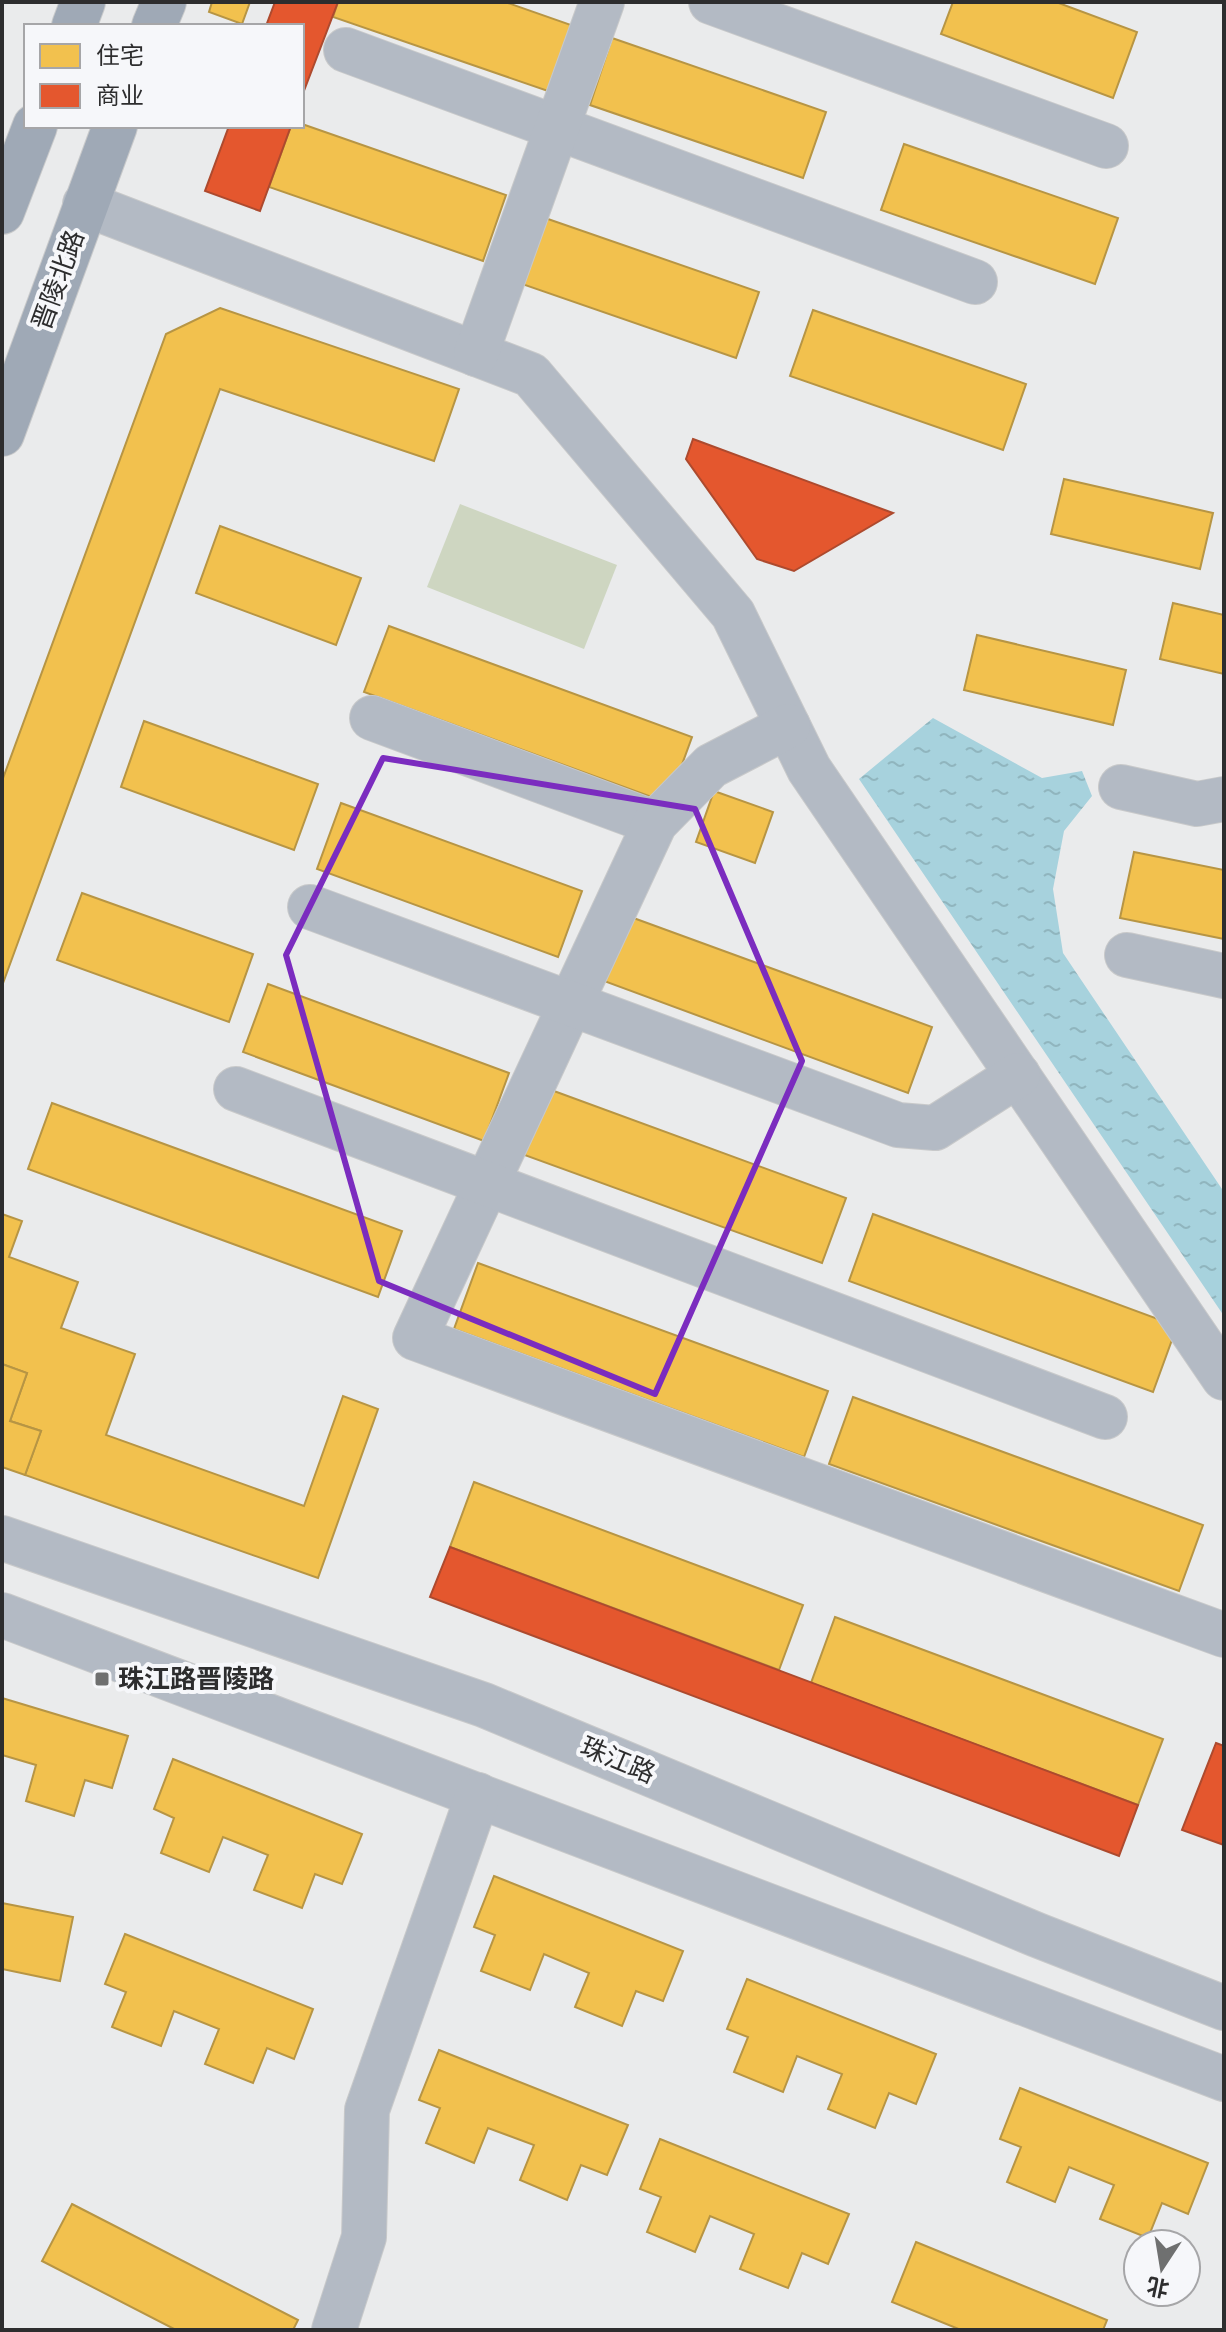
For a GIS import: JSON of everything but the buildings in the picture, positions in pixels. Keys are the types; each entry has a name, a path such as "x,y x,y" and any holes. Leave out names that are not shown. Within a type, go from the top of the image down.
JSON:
{"main road":[{"path":"75,24 83,2"},
{"path":"155,24 164,2"},
{"path":"3,208 34,128"},
{"name":"晋陵北路","path":"2,434 114,128"}],"street":[{"path":"476,354 602,2"},
{"path":"711,2 1106,146"},
{"path":"346,50 975,282"},
{"path":"85,204 531,375 733,614 809,769 1224,1378"},
{"path":"372,718 655,823"},
{"path":"788,726 711,766 655,823 415,1338 1224,1635"},
{"path":"1121,787 1197,804 1224,799"},
{"path":"310,907 898,1125 935,1128 1018,1075"},
{"path":"1127,955 1224,976"},
{"path":"236,1089 1105,1417"},
{"name":"珠江路","path":"2,1538 484,1705 1037,1935 1224,2008"},
{"path":"2,1615 1224,2079"},
{"path":"334,2330 364,2237 367,2110 478,1795"}],"highlighted area":[{"path":"383,758 695,809 802,1061 655,1394 379,1281 286,955"}],"green space":[{"path":"460,504 617,565 584,649 427,587"}],"water":[{"path":"933,718 1042,778 1082,771 1092,796 1064,831 1053,889 1063,953 1224,1192 1224,1316 859,779"}],"place":[{"name":"珠江路晋陵路","path":"102,1679"}]}
